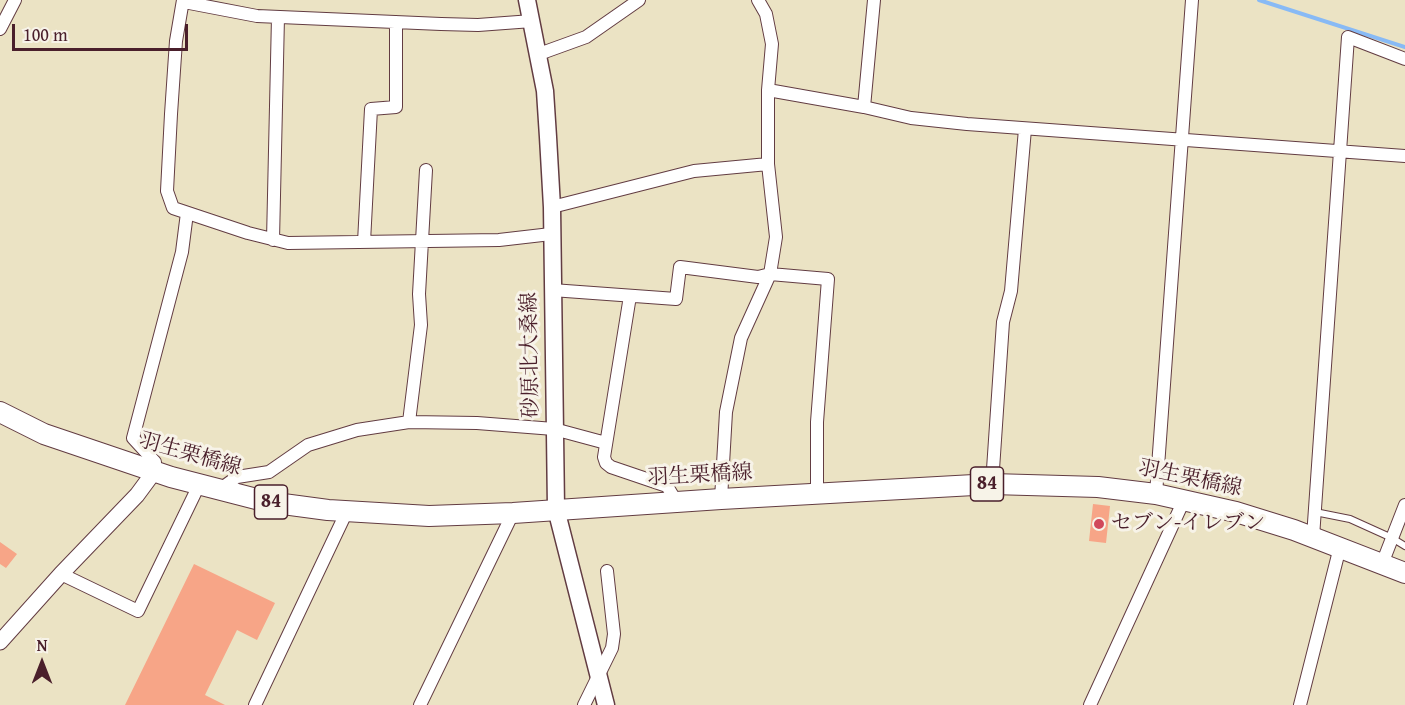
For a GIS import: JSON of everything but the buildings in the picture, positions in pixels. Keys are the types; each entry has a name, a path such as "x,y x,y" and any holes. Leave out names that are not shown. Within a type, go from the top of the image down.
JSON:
{"main road":[{"name":"砂原北大桑線","path":"527,0 545,91 552,207 556,509 606,705"},
{"name":"羽生栗橋線","path":"0,412 44,434 154,472 268,502 347,511 429,516 992,484 1098,487 1156,494 1236,512 1313,537 1405,573"}],"street":[{"path":"0,29 15,0"},
{"path":"539,54 586,37 639,0"},
{"path":"721,499 726,412 741,338 770,273 776,237 768,164 768,90 772,44 766,14 758,0"},
{"path":"864,107 874,0"},
{"path":"1156,494 1192,0"},
{"path":"532,21 478,25 257,16 184,1 176,41 167,191 173,208 288,243 499,240 551,234"},
{"path":"273,240 278,17"},
{"path":"364,242 371,109 396,107 396,22"},
{"path":"1313,537 1348,37 1405,59"},
{"path":"768,90 911,118 1025,129 1405,156"},
{"path":"992,484 1003,322 1011,291 1025,129"},
{"path":"552,207 694,171 768,164"},
{"path":"409,422 421,325 419,294 426,170"},
{"path":"0,642 61,574 138,495 154,472 155,462 133,438 182,252 187,213"},
{"path":"552,290 676,299 680,267 758,277 770,273 828,279 817,422 817,494"},
{"path":"630,296 604,457 606,463 611,467 667,486 676,501"},
{"path":"219,490 237,477 270,472 308,445 357,430 409,422 477,423 554,429 606,443"},
{"path":"61,574 138,611 199,485"},
{"path":"1090,705 1184,500"},
{"path":"1382,564 1405,505"},
{"path":"255,705 347,511"},
{"path":"420,705 513,513"},
{"path":"1300,705 1340,547"},
{"path":"584,705 612,648 614,634 607,572"}],"lane":[{"path":"1315,513 1350,519 1405,546"}],"waterway":[{"path":"1259,0 1405,47"}],"place":[{"name":"セブン-イレブン","path":"1099,524"}]}
